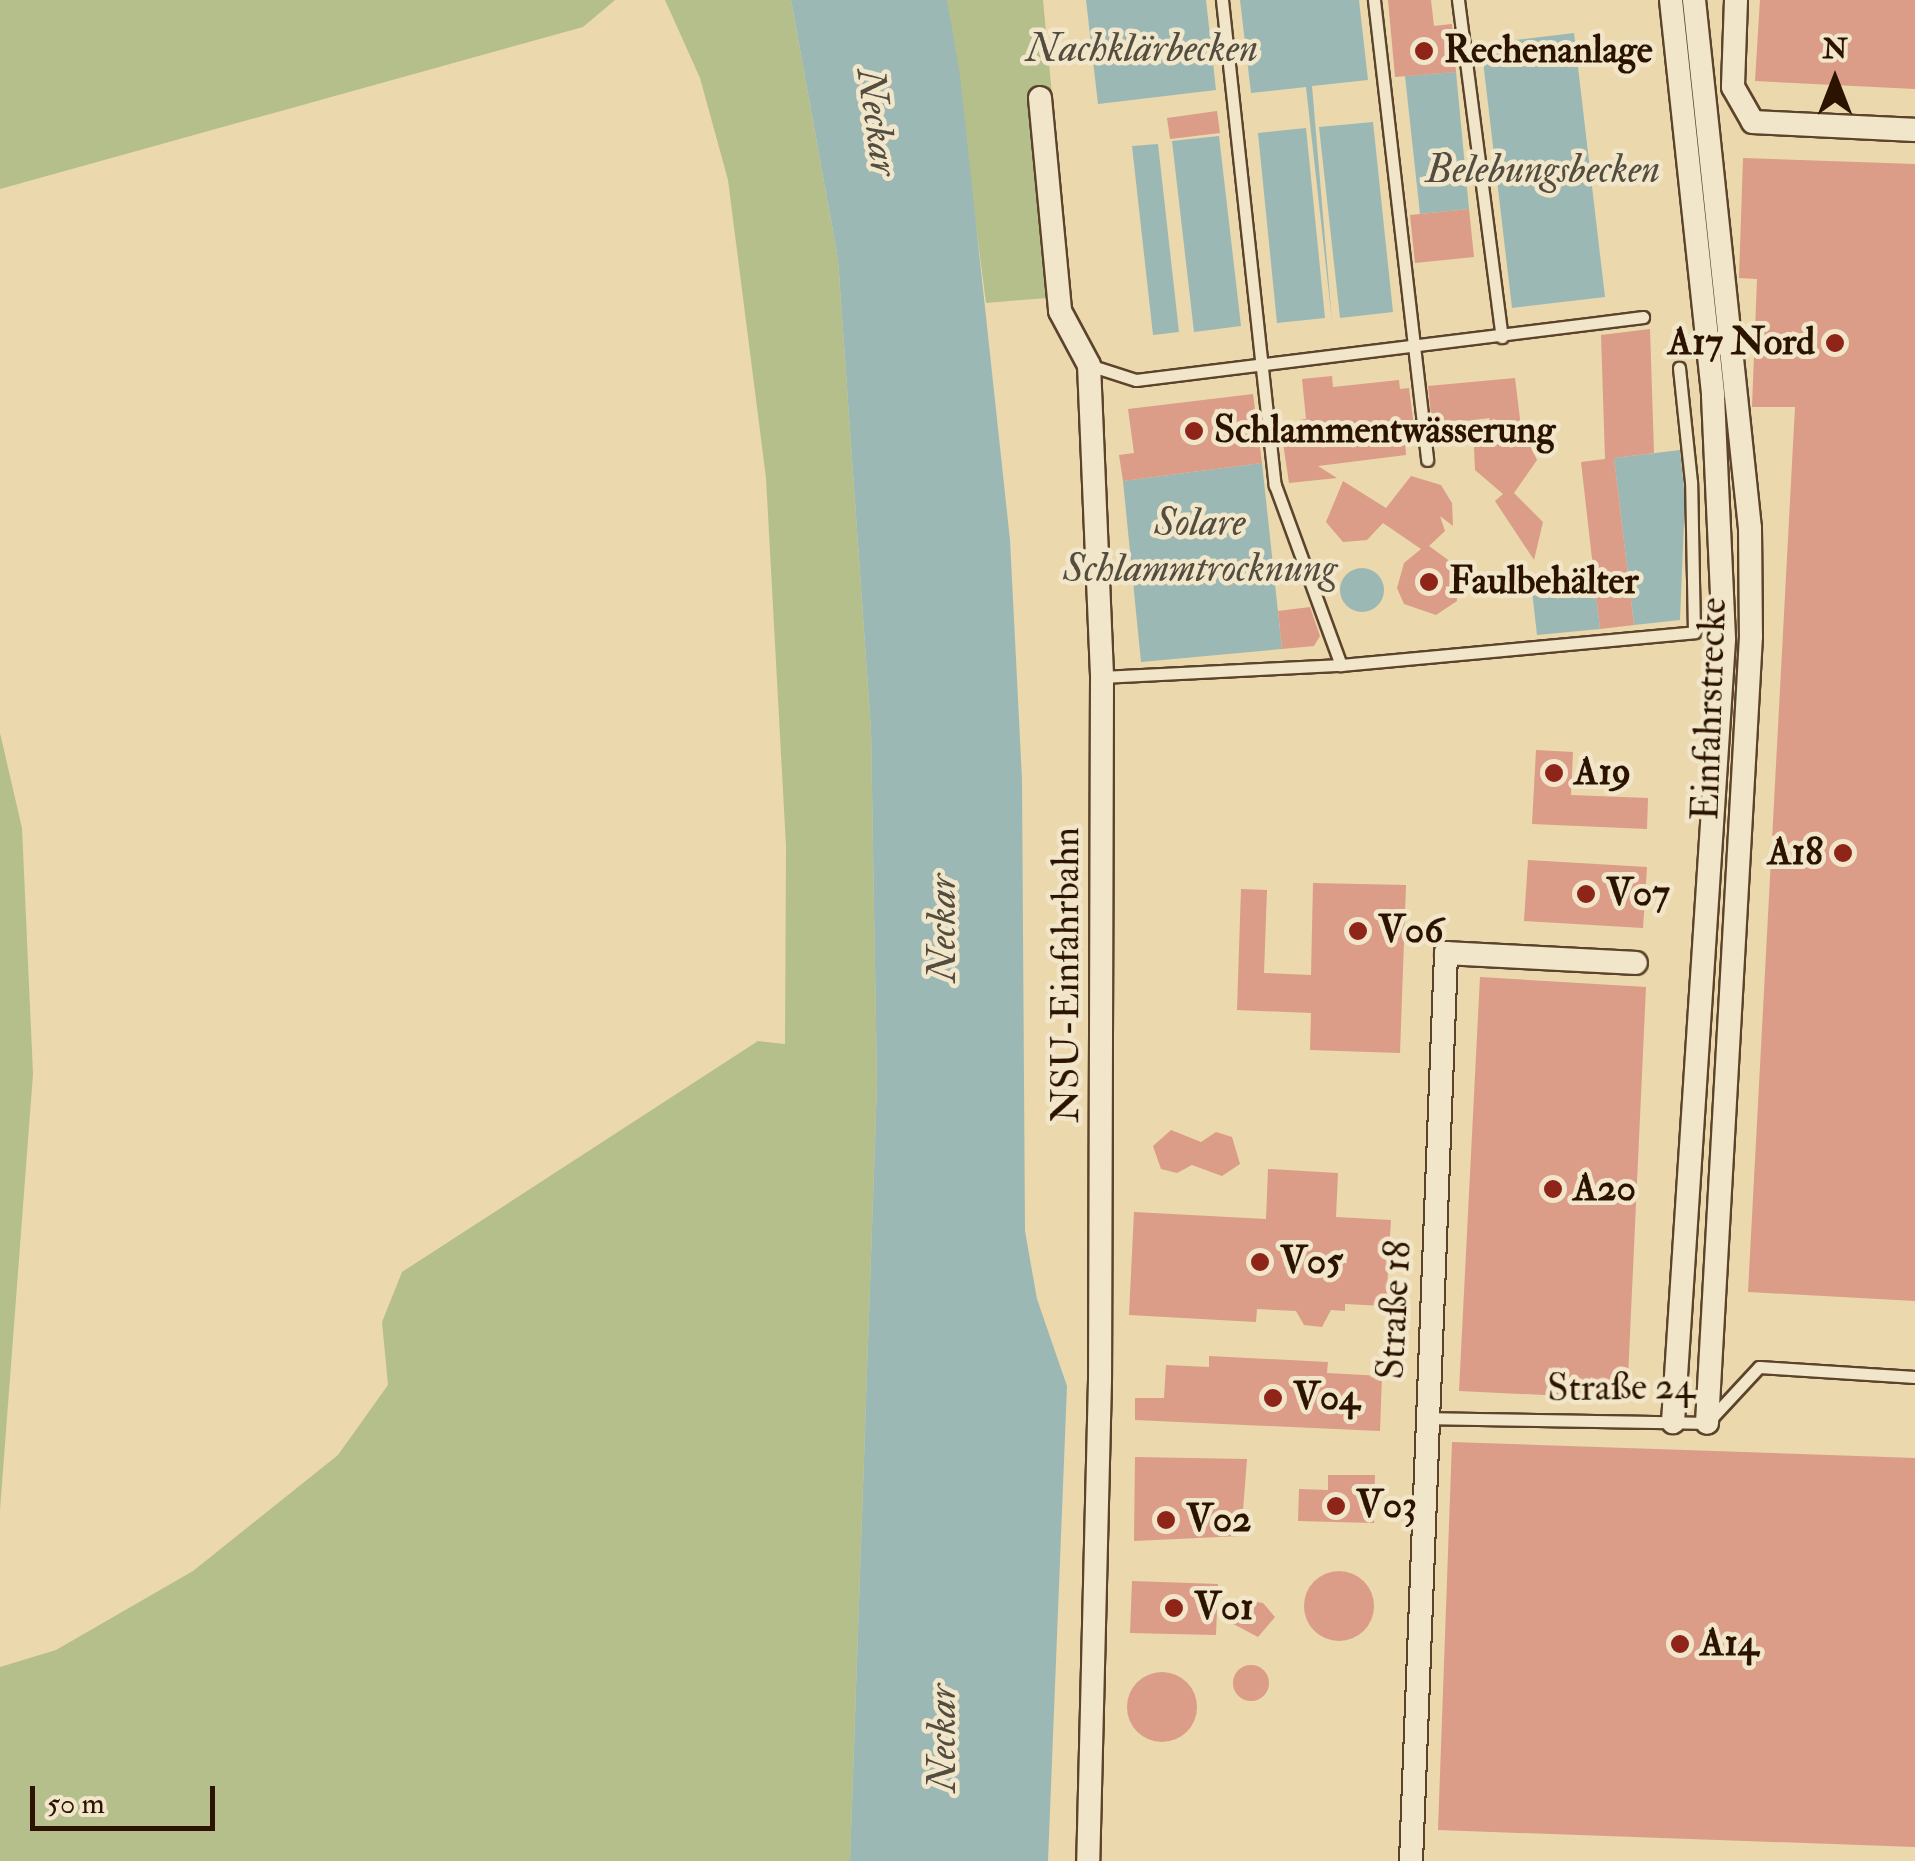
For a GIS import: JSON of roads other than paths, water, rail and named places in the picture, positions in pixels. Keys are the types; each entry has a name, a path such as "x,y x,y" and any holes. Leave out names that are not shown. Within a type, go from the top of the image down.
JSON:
{"street":[{"name":"Einfahrstrecke","path":"1671,0 1713,396 1724,640 1672,1422"},
{"name":"Einfahrstrecke","path":"1694,0 1750,528 1751,636 1708,1423"},
{"path":"1736,0 1733,87 1754,122 1915,130"},
{"name":"NSU-Einfahrbahn","path":"1040,98 1060,311 1090,365 1102,678 1100,1380 1088,1861"},
{"name":"Straße 18","path":"1411,1861 1446,953 1636,964"}],"lane":[{"path":"1222,0 1276,485 1341,665"},
{"path":"1374,0 1427,460"},
{"path":"1458,0 1502,337"},
{"path":"1090,365 1136,380 1415,350 1643,317"},
{"path":"1102,678 1341,665 1694,632 1691,482 1679,368"},
{"name":"Straße 24","path":"1426,1418 1708,1423 1759,1367 1915,1376"}],"water":[{"name":"Neckar","path":"791,0 947,0 960,75 1010,540 1022,779 1025,1231 1037,1299 1067,1386 1048,1861 850,1861 877,1084 871,730 838,259"},
{"name":"Nachklärbecken","path":"1086,0 1206,0 1216,90 1098,104"},
{"name":"Nachklärbecken","path":"1240,0 1359,0 1368,80 1312,86 1332,321 1306,87 1251,93"},
{"name":"Belebungsbecken","path":"1574,33 1605,297 1512,308 1481,44"},
{"path":"1456,72 1469,209 1420,214 1405,76"},
{"path":"1373,122 1393,312 1340,318 1319,127"},
{"path":"1306,128 1325,318 1277,323 1258,133"},
{"path":"1219,136 1241,326 1194,332 1172,141"},
{"path":"1158,144 1179,332 1153,335 1132,146"},
{"path":"1680,450 1685,498 1680,620 1634,625 1614,458"},
{"name":"Solare Schlammtrocknung","path":"1262,463 1282,649 1141,662 1123,481"},
{"path":"1362,568 1378,574 1384,590 1378,606 1362,612 1346,606 1340,590 1346,574"},
{"path":"1594,576 1600,629 1537,635 1531,582"}],"place":[{"name":"Rechenanlage","path":"1424,51"},
{"name":"A17 Nord","path":"1835,343"},
{"name":"Schlammentwässerung","path":"1194,431"},
{"name":"Faulbehälter","path":"1429,582"},
{"name":"A19","path":"1554,773"},
{"name":"A18","path":"1843,853"},
{"name":"V07","path":"1586,894"},
{"name":"V06","path":"1358,931"},
{"name":"A20","path":"1553,1189"},
{"name":"V05","path":"1260,1262"},
{"name":"V04","path":"1273,1398"},
{"name":"V03","path":"1336,1506"},
{"name":"V02","path":"1166,1520"},
{"name":"V01","path":"1174,1608"},
{"name":"A14","path":"1680,1644"}]}
